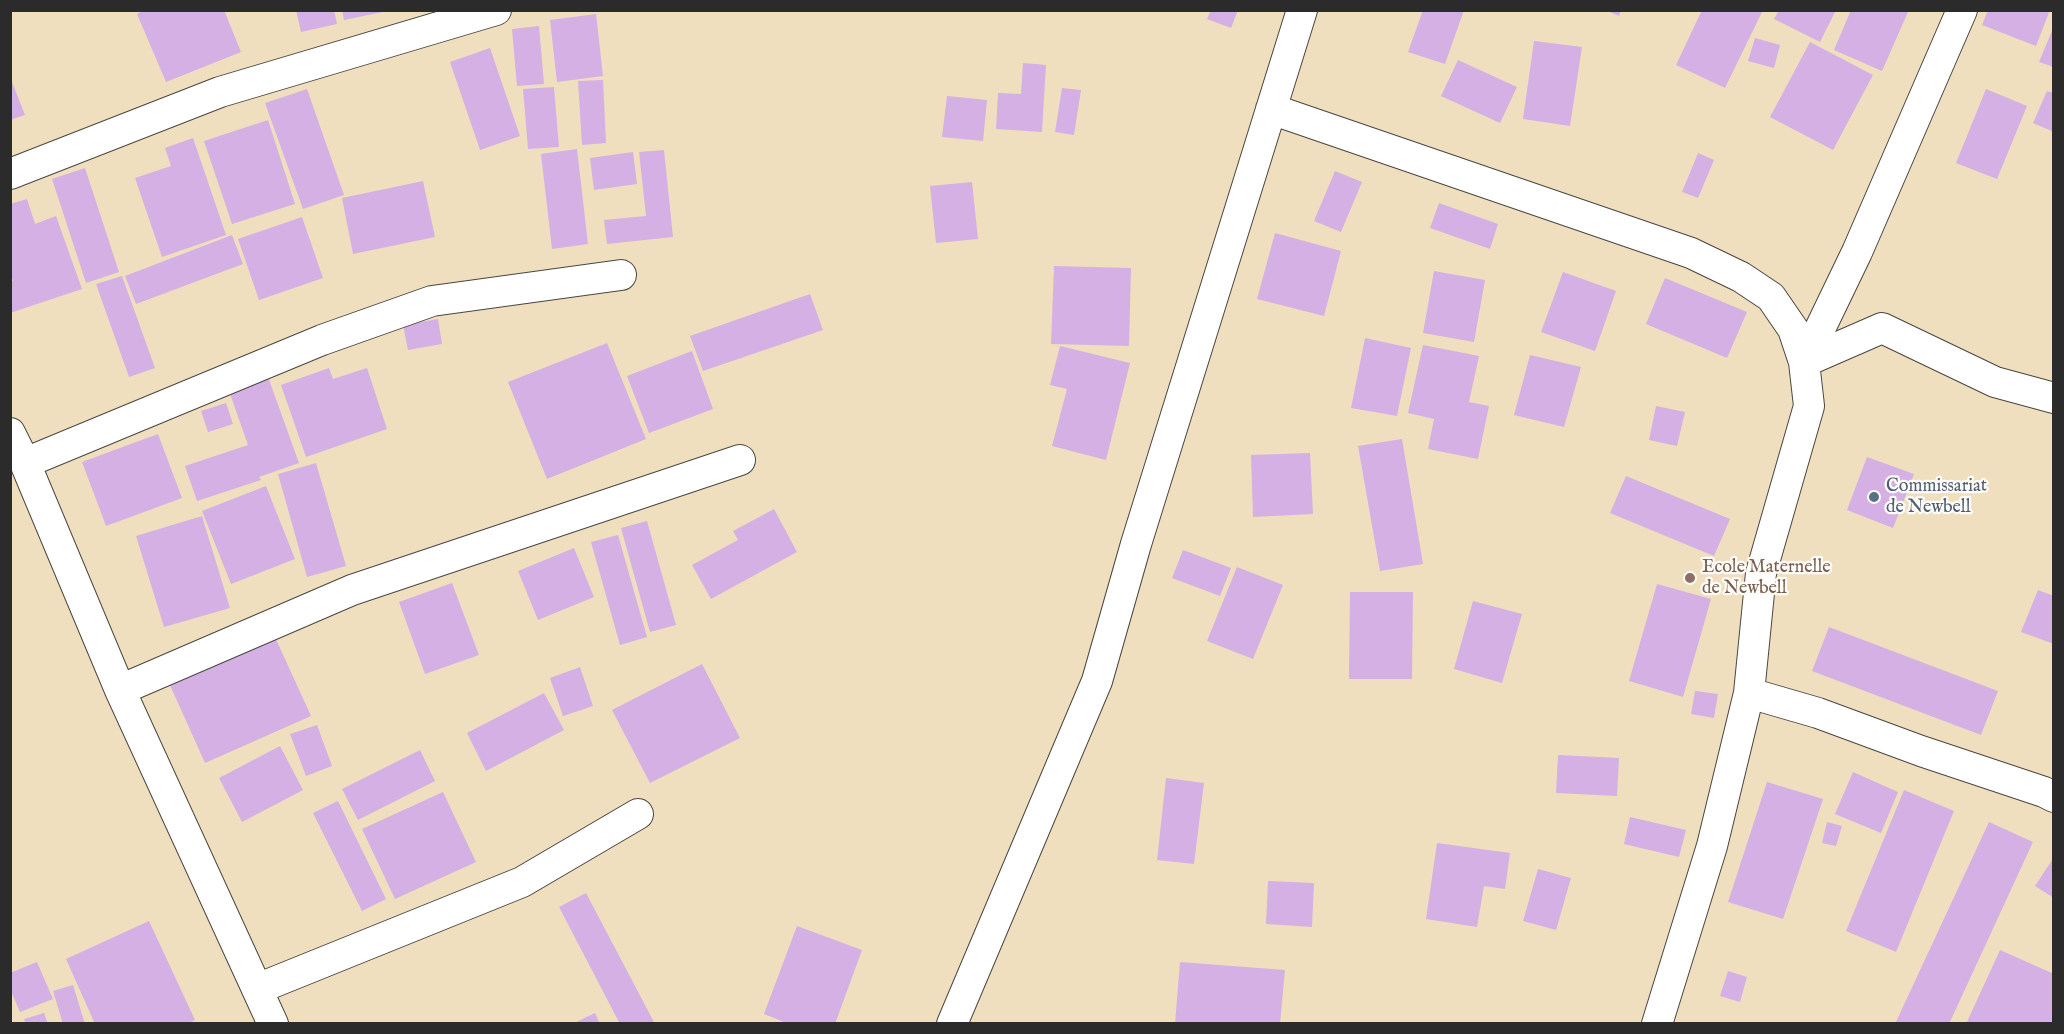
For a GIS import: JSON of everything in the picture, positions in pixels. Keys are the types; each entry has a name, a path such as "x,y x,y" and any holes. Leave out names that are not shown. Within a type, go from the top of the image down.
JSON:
{"street":[{"path":"10,174 220,92 496,10"},
{"path":"952,1023 1096,681 1136,544 1302,10"},
{"path":"1804,362 1857,252 1962,10"},
{"path":"1270,109 1691,253 1740,277 1771,297 1793,329 1804,362 1809,406 1761,573 1749,693 1712,846 1657,1023"},
{"path":"25,463 322,340 432,301 621,275"},
{"path":"1804,362 1882,328 1995,382 2054,398"},
{"path":"10,433 25,463 120,690 273,1023"},
{"path":"120,690 352,590 740,460"},
{"path":"1749,693 1818,713 2054,797"},
{"path":"257,989 522,882 638,814"}],"building":[{"path":"145,10 224,10 241,52 166,82 137,14"},
{"path":"296,10 334,10 337,24 301,32"},
{"path":"342,10 383,10 383,12 344,20"},
{"path":"1211,10 1238,10 1231,28 1207,19"},
{"path":"1423,10 1464,10 1445,64 1408,52"},
{"path":"1605,10 1621,10 1619,16"},
{"path":"1702,10 1763,10 1725,88 1676,65"},
{"path":"1779,10 1836,10 1820,42 1774,19"},
{"path":"1851,10 1908,12 1882,71 1834,50"},
{"path":"1988,10 2050,10 2036,46 1982,25"},
{"path":"596,14 603,76 557,82 550,20"},
{"path":"539,26 544,84 517,86 512,29"},
{"path":"2054,26 2054,67 2039,62"},
{"path":"1755,38 1780,45 1774,68 1748,61"},
{"path":"1534,41 1582,47 1570,126 1523,119"},
{"path":"1810,42 1873,75 1833,150 1770,117"},
{"path":"490,48 520,136 480,150 450,62"},
{"path":"1458,60 1517,87 1500,123 1441,96"},
{"path":"1023,63 1046,65 1042,132 996,129 998,93 1021,94"},
{"path":"10,77 25,115 10,120"},
{"path":"603,80 606,143 582,145 578,81"},
{"path":"554,87 559,147 528,149 523,89"},
{"path":"1062,88 1081,90 1074,135 1055,132"},
{"path":"307,89 344,195 303,209 265,103"},
{"path":"1986,89 2027,106 1997,179 1956,163"},
{"path":"2047,91 2054,93 2054,132 2033,123"},
{"path":"947,96 987,100 983,141 942,137"},
{"path":"268,120 295,204 232,224 204,141"},
{"path":"193,138 226,235 162,257 135,178 171,166 165,148"},
{"path":"577,149 588,244 552,249 541,154"},
{"path":"664,150 673,237 607,244 604,220 646,216 639,152"},
{"path":"633,152 637,184 594,190 590,158"},
{"path":"1698,153 1714,160 1698,198 1682,192"},
{"path":"85,168 119,272 86,283 52,179"},
{"path":"1335,171 1362,182 1341,232 1314,221"},
{"path":"423,181 435,237 353,254 342,198"},
{"path":"972,182 978,239 936,243 930,186"},
{"path":"27,199 35,224 56,216 82,289 10,313 10,281 13,281 10,274 10,204"},
{"path":"1439,203 1498,224 1490,249 1430,228"},
{"path":"302,217 323,278 259,300 238,239"},
{"path":"1275,233 1341,251 1324,316 1257,299"},
{"path":"232,235 243,264 136,304 125,276"},
{"path":"1054,266 1131,268 1129,346 1051,344"},
{"path":"1434,271 1485,280 1474,342 1423,333"},
{"path":"1563,272 1616,291 1595,351 1541,332"},
{"path":"122,276 155,368 129,377 96,284"},
{"path":"1665,278 1747,312 1727,358 1646,324"},
{"path":"810,294 823,330 703,371 690,336"},
{"path":"438,319 442,344 408,350 403,325"},
{"path":"1365,338 1411,348 1397,416 1351,408"},
{"path":"607,343 646,439 547,479 508,382"},
{"path":"1423,345 1479,356 1469,402 1489,406 1478,459 1428,449 1434,419 1408,413"},
{"path":"1060,346 1130,363 1106,460 1052,446 1067,389 1050,385"},
{"path":"692,351 713,409 649,433 627,376"},
{"path":"1530,355 1581,367 1564,427 1514,415"},
{"path":"329,368 333,379 367,368 387,429 306,457 281,385"},
{"path":"267,374 299,463 259,477 261,480 197,501 185,466 248,445 228,388"},
{"path":"226,403 233,424 208,432 201,411"},
{"path":"1656,406 1685,412 1677,446 1649,440"},
{"path":"158,434 182,498 106,526 82,462"},
{"path":"1402,439 1423,564 1380,571 1358,446"},
{"path":"1310,453 1313,514 1253,517 1251,455"},
{"path":"1867,457 1914,474 1893,528 1847,510"},
{"path":"316,463 346,566 307,577 278,474"},
{"path":"1626,476 1730,519 1714,556 1610,513"},
{"path":"266,486 295,559 231,584 202,511"},
{"path":"774,509 797,552 711,599 692,565 738,540 733,531"},
{"path":"202,516 230,608 164,627 136,536"},
{"path":"647,521 676,625 650,632 621,528"},
{"path":"618,535 647,637 620,645 591,542"},
{"path":"574,548 594,597 538,620 518,571"},
{"path":"1183,550 1231,568 1220,596 1172,578"},
{"path":"1237,567 1283,585 1253,659 1207,641"},
{"path":"452,583 479,655 425,674 399,602"},
{"path":"1657,584 1711,599 1683,697 1629,681"},
{"path":"2038,590 2054,596 2054,644 2021,632"},
{"path":"1350,592 1413,592 1412,679 1349,679"},
{"path":"1473,601 1522,614 1502,683 1454,669"},
{"path":"1829,627 1998,691 1981,735 1812,671"},
{"path":"275,637 311,716 205,763 169,683"},
{"path":"702,664 740,738 650,783 612,710"},
{"path":"580,667 593,706 563,716 550,678"},
{"path":"1695,691 1718,694 1714,718 1691,714"},
{"path":"544,693 564,730 486,771 467,733"},
{"path":"317,725 332,766 306,776 290,734"},
{"path":"280,746 303,790 242,822 219,778"},
{"path":"420,750 435,781 358,820 342,789"},
{"path":"1558,755 1619,758 1617,796 1556,793"},
{"path":"1853,772 1898,792 1881,833 1835,814"},
{"path":"1166,778 1204,783 1194,864 1157,860"},
{"path":"1767,782 1823,799 1783,919 1728,902"},
{"path":"1904,790 1954,811 1896,952 1846,931"},
{"path":"443,792 476,862 395,899 362,829"},
{"path":"338,801 386,899 362,911 313,813"},
{"path":"1630,817 1686,830 1679,857 1624,844"},
{"path":"1827,822 1842,826 1836,846 1822,843"},
{"path":"1989,822 2033,842 1949,1024 1895,1024"},
{"path":"1437,843 1510,853 1505,889 1484,886 1477,927 1426,919"},
{"path":"2054,857 2054,898 2035,886"},
{"path":"1538,869 1571,878 1556,930 1523,921"},
{"path":"1268,881 1314,883 1312,927 1266,924"},
{"path":"586,893 655,1024 620,1024 559,907"},
{"path":"149,921 195,1020 186,1024 95,1024 66,959"},
{"path":"797,926 862,950 835,1024 789,1024 764,1014"},
{"path":"2000,950 2054,974 2054,1024 1966,1024"},
{"path":"37,962 53,999 20,1012 10,989 10,973"},
{"path":"1180,962 1285,970 1280,1024 1175,1024"},
{"path":"1728,971 1747,977 1740,1002 1720,996"},
{"path":"73,985 85,1024 63,1024 53,991"},
{"path":"44,1013 48,1024 26,1024 24,1019"},
{"path":"595,1013 600,1024 572,1024"}],"place":[{"name":"Commissariat de Newbell","path":"1874,497"},
{"name":"Ecole Maternelle de Newbell","path":"1690,578"}]}
